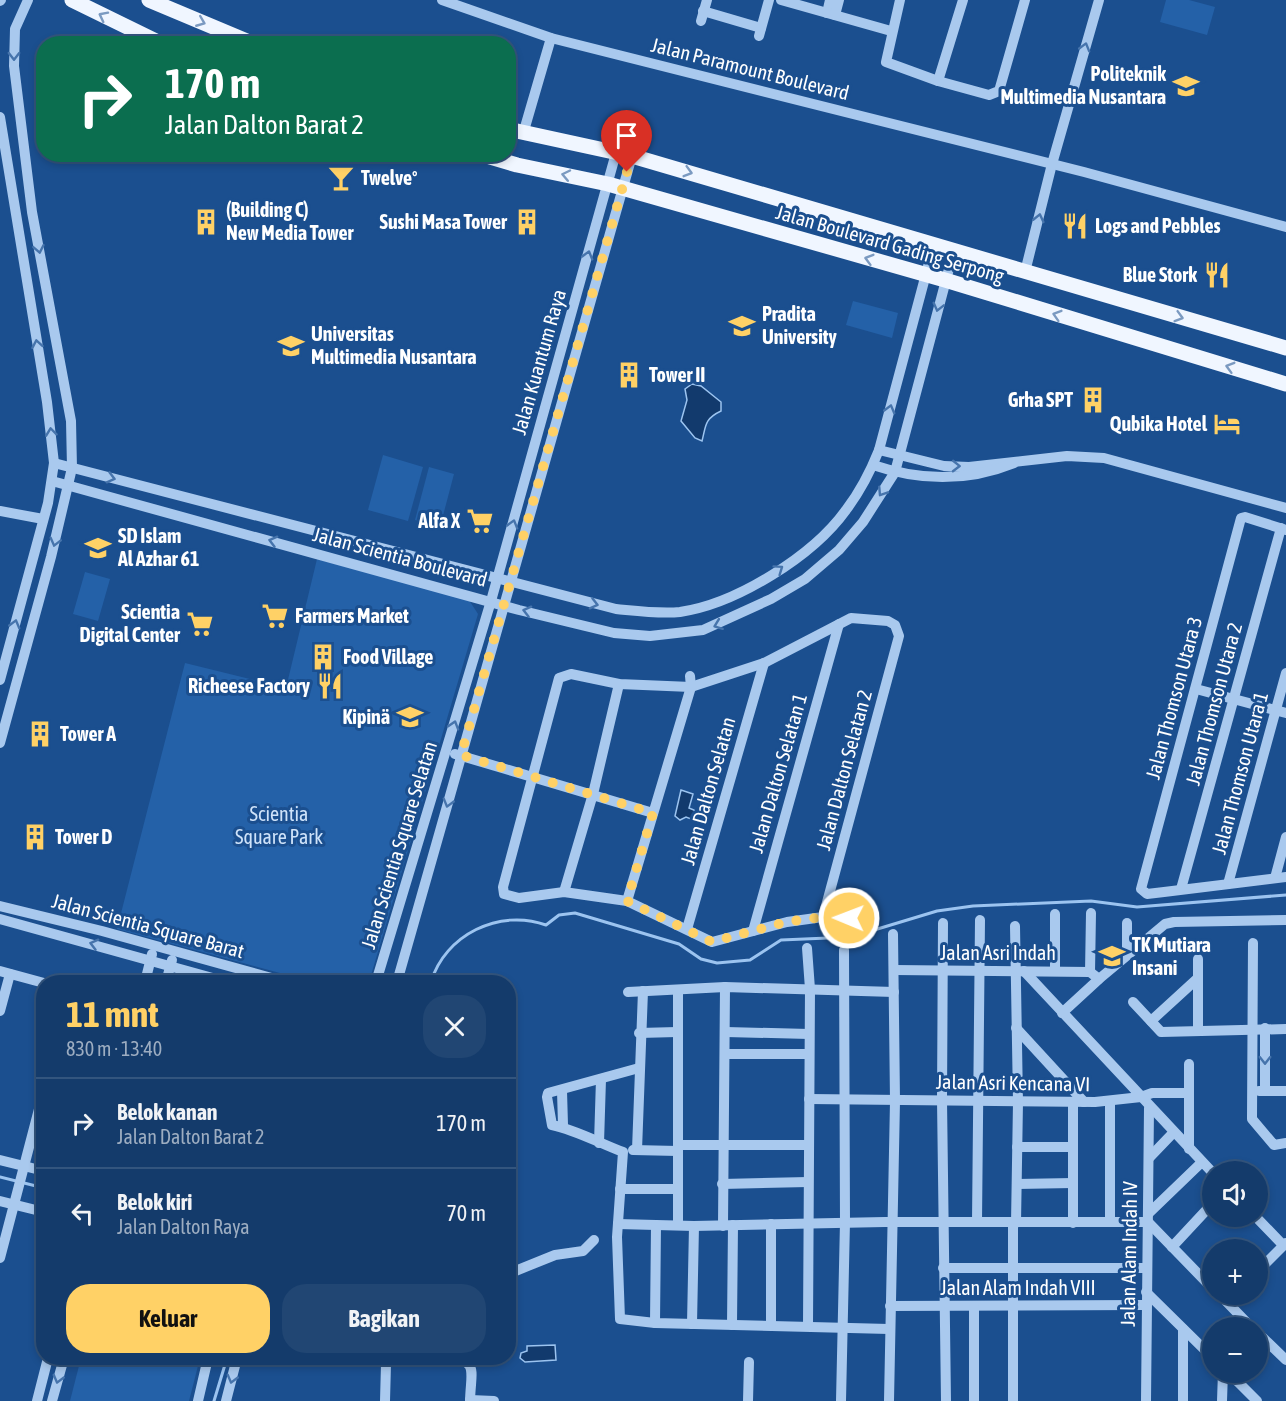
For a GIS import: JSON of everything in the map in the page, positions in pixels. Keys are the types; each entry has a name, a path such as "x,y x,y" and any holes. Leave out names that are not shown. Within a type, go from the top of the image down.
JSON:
{"main road":[{"path":"72,0 146,36"},
{"path":"149,0 235,36"},
{"name":"Jalan Boulevard Gading Serpong","path":"516,131 632,156 1286,348"},
{"name":"Jalan Boulevard Gading Serpong","path":"507,162 615,186 945,280 1286,384"}],"street":[{"path":"0,743 72,468 71,421 32,212 14,66 15,29 28,0"},
{"name":"Jalan Paramount Boulevard","path":"442,0 551,38 1052,164 1286,227"},
{"path":"704,11 760,32 769,0"},
{"path":"781,0 891,31"},
{"path":"830,0 831,14"},
{"path":"831,14 839,0"},
{"path":"900,0 885,56 890,65 989,95 999,91 1025,0"},
{"path":"939,81 963,0"},
{"path":"1025,272 1052,164 1099,0"},
{"path":"516,131 551,38"},
{"path":"0,117 47,402 54,463 44,519 0,680"},
{"name":"Jalan Kuantum Raya","path":"504,606 615,186 616,153"},
{"name":"Jalan Kuantum Raya","path":"497,580 615,186 632,156"},
{"name":"Jalan Scientia Boulevard","path":"54,463 497,580 616,609 648,613 680,612 708,605 772,574 812,545 846,511 873,465 879,450 934,244"},
{"name":"Jalan Scientia Boulevard","path":"52,481 504,606 614,633 650,636 703,630 771,599 821,566 863,522 895,472 954,250"},
{"path":"879,450 944,466 969,467 1078,455 1104,458 1286,508"},
{"path":"873,465 895,472 943,479 970,477 1022,460"},
{"path":"0,511 44,519"},
{"name":"Jalan Thomson Utara 3","path":"1181,889 1147,894 1141,887 1241,518 1245,517 1284,529"},
{"name":"Jalan Thomson Utara 2","path":"1181,889 1284,529"},
{"name":"Jalan Scientia Square Selatan","path":"378,975 497,580"},
{"path":"732,595 741,613"},
{"name":"Jalan Scientia Square Selatan","path":"399,975 504,606"},
{"name":"Jalan Dalton Selatan 2","path":"823,917 898,631 895,625 888,621 850,618 839,624"},
{"path":"839,624 764,663 690,681 619,684 564,674 559,678 503,887 504,894 511,898 564,892 627,901 712,942 823,917 849,918"},
{"name":"Jalan Dalton Selatan 1","path":"753,931 839,624"},
{"name":"Jalan Dalton Selatan","path":"687,929 764,663"},
{"name":"Jalan Thomson Utara 1","path":"1228,884 1281,711 1286,673"},
{"path":"627,901 690,681"},
{"path":"564,892 593,794 619,684"},
{"path":"1196,688 1281,711"},
{"path":"446,751 653,813"},
{"path":"1181,889 1280,877 1286,837"},
{"name":"Jalan Scientia Square Barat","path":"0,906 260,975"},
{"path":"1090,913 1094,975"},
{"path":"1055,914 1055,971"},
{"name":"Jalan Scientia Square Barat","path":"0,919 204,975"},
{"path":"977,1222 980,920"},
{"path":"1062,1013 1094,975 1127,954 1165,924 1286,920"},
{"path":"943,923 943,1268 946,1401"},
{"path":"1127,923 1127,954"},
{"path":"1013,1401 1012,1307 1018,1102 1016,1028 1018,972 1015,926"},
{"path":"889,1401 893,934"},
{"path":"122,952 127,938"},
{"path":"1253,943 1265,1091"},
{"path":"147,975 155,946"},
{"path":"807,948 810,989 808,1326"},
{"path":"842,1401 845,1222 844,950"},
{"path":"168,975 175,952"},
{"path":"1198,959 1198,1031"},
{"name":"Jalan Asri Indah","path":"894,970 942,968 979,972 1055,971 1094,975"},
{"path":"618,1224 694,1226 845,1222 1014,1223 1073,1220 1110,1222 1148,1218 1202,1162 1062,1013 1018,972"},
{"path":"0,1011 5,973 36,981"},
{"path":"1151,1021 1198,978"},
{"path":"628,992 725,987 894,992"},
{"path":"725,987 726,1054 722,1184 728,1225 732,1325"},
{"path":"637,1150 642,991"},
{"path":"678,991 678,1225"},
{"path":"1132,1002 1161,1032 1286,1029"},
{"path":"1016,1028 1068,1084 1078,1102 1073,1147 1073,1220"},
{"path":"1259,1029 1252,1119 1274,1145 1286,1143"},
{"path":"639,1033 677,1032"},
{"path":"726,1032 809,1034"},
{"path":"726,1054 809,1054"},
{"path":"1189,1064 1189,1149"},
{"path":"639,1068 549,1093 547,1097 551,1122 554,1126 563,1125 623,1152 722,1144 808,1145"},
{"path":"599,1143 601,1078"},
{"path":"1029,1087 1068,1084"},
{"path":"1253,1091 1286,1091"},
{"name":"Jalan Asri Kencana VI","path":"809,1099 942,1100 979,1104 1110,1102 1152,1093 1189,1093"},
{"path":"1110,1102 1110,1222"},
{"name":"Jalan Alam Indah IV","path":"1146,1401 1149,1108"},
{"path":"0,1258 36,1119"},
{"path":"1149,1158 1173,1133"},
{"path":"1017,1147 1073,1147"},
{"path":"623,1152 618,1224 619,1317 623,1320 655,1323 843,1326 889,1329"},
{"path":"0,1160 22,1170 36,1171"},
{"path":"722,1184 808,1182"},
{"path":"1017,1184 1073,1184"},
{"path":"620,1189 678,1188"},
{"path":"0,1201 36,1210"},
{"path":"1172,1247 1202,1215"},
{"path":"1148,1218 1202,1278"},
{"path":"771,1224 771,1325"},
{"path":"655,1323 656,1225"},
{"path":"692,1324 694,1226"},
{"path":"1267,1227 1285,1244 1268,1261"},
{"path":"516,1271 555,1255 583,1251 594,1240"},
{"path":"943,1268 1146,1268"},
{"path":"1146,1292 1202,1347"},
{"name":"Jalan Alam Indah VIII","path":"890,1306 1146,1305"},
{"path":"1229,1305 1241,1317"},
{"path":"974,1306 974,1401"},
{"path":"1183,1329 1183,1401"},
{"path":"1268,1343 1286,1360"},
{"path":"748,1401 749,1362"},
{"path":"37,1401 46,1365"},
{"path":"52,1401 62,1365"},
{"path":"198,1401 206,1365"},
{"path":"226,1401 235,1365"},
{"path":"385,1401 388,1365"},
{"path":"470,1365 470,1400 494,1401"},
{"path":"1222,1401 1223,1383"},
{"path":"1239,1383 1257,1401"}],"green space":[{"path":"1166,0 1189,0 1215,7 1207,35 1160,22"},
{"path":"853,301 898,313 892,338 846,325"},
{"path":"383,455 423,467 408,521 368,510"},
{"path":"429,467 454,474 440,527 415,520"},
{"name":"Scientia Square Park","path":"317,559 469,600 478,614 371,975 287,975 117,929 185,663 286,688"},
{"path":"85,572 110,579 98,621 73,614"},
{"path":"79,1365 198,1365 189,1401 70,1401"}],"shaded area":[{"path":"692,384 701,386 721,402 721,411 709,420 702,441 695,438 681,421 687,400 685,389"},
{"path":"681,790 693,794 689,808 694,810 696,815 691,819 686,817 680,820 675,816"},
{"path":"555,1345 556,1360 525,1362 520,1358 521,1353 527,1351 527,1346"}],"waterway":[{"path":"434,975 448,951 461,939 476,930 493,923 510,920 546,925 559,915 575,913 679,944 701,959 717,963 750,960 781,940 851,937 937,911 973,906 1091,901 1137,907 1286,895"},
{"path":"0,1177 36,1186"},
{"path":"214,1401 225,1365"}],"place":[{"name":"Politeknik Multimedia Nusantara","path":"1186,86"},
{"name":"Twelve°","path":"341,178"},
{"name":"(Building C) New Media Tower","path":"206,222"},
{"name":"Sushi Masa Tower","path":"527,222"},
{"name":"Logs and Pebbles","path":"1075,226"},
{"name":"Blue Stork","path":"1217,275"},
{"name":"Pradita University","path":"742,326"},
{"name":"Universitas Multimedia Nusantara","path":"291,346"},
{"name":"Tower II","path":"629,375"},
{"name":"Grha SPT","path":"1093,400"},
{"name":"Qubika Hotel","path":"1227,424"},
{"name":"Alfa X","path":"480,521"},
{"name":"SD Islam Al Azhar 61","path":"98,548"},
{"name":"Farmers Market","path":"275,616"},
{"name":"Scientia Digital Center","path":"200,624"},
{"name":"Food Village","path":"323,657"},
{"name":"Richeese Factory","path":"330,686"},
{"name":"Kipinä","path":"410,717"},
{"name":"Tower A","path":"40,734"},
{"name":"Tower D","path":"35,837"},
{"name":"TK Mutiara Insani","path":"1112,956"}],"route":[{"path":"627,172 461,755 653,813 627,901 687,929 704,940 720,942 786,922 823,917 849,918"}]}
